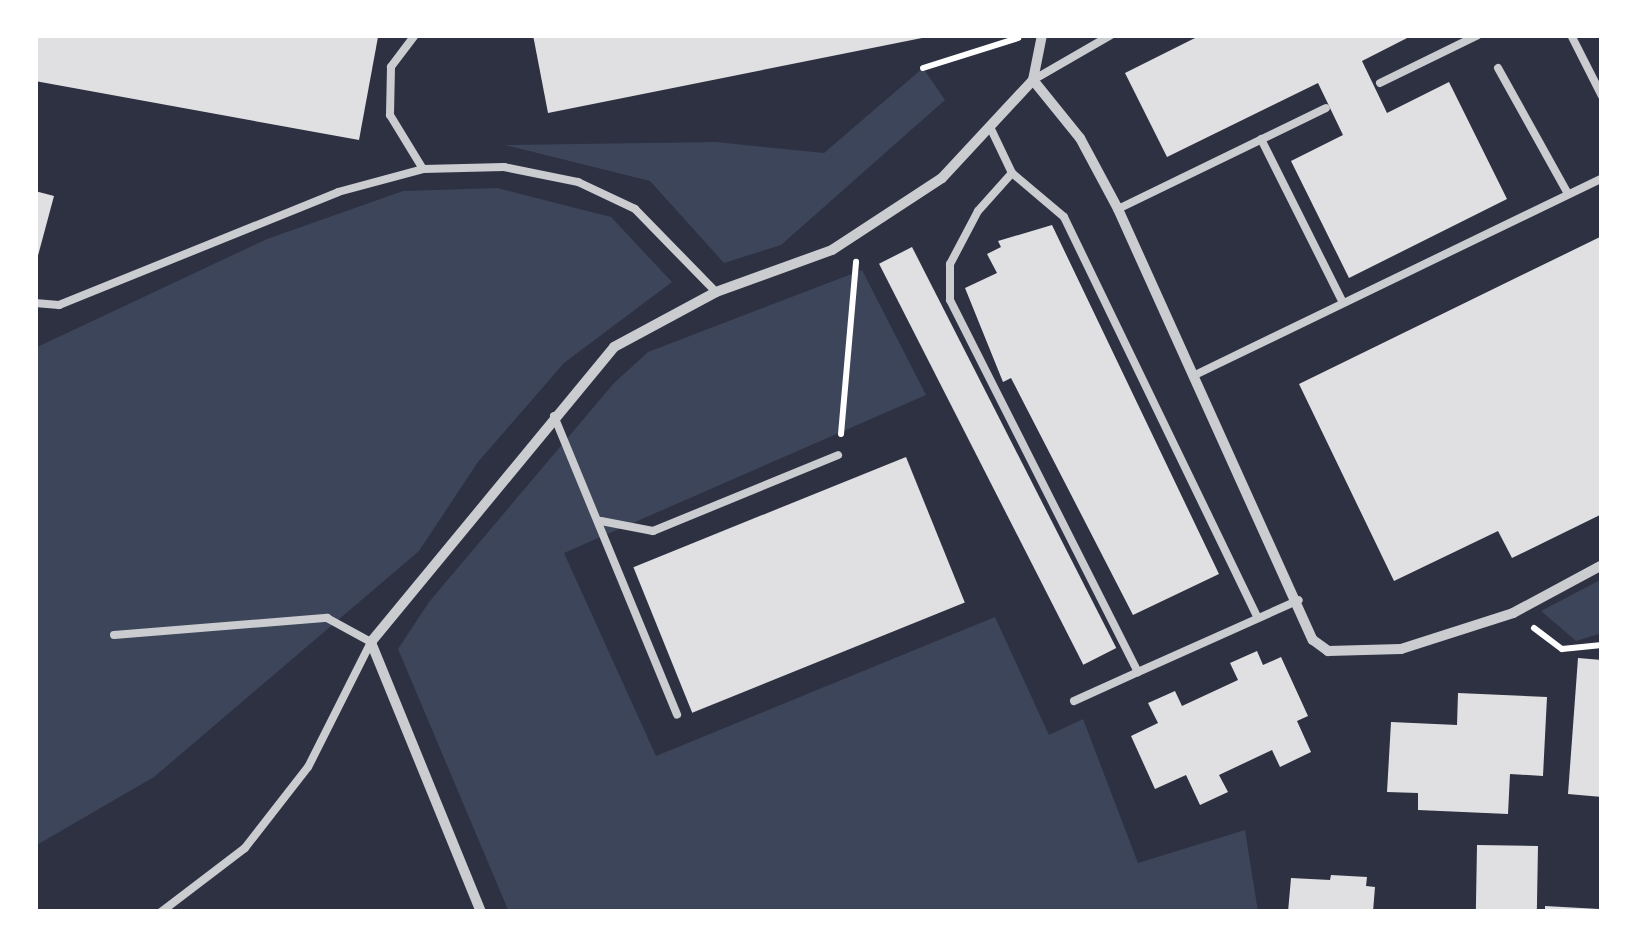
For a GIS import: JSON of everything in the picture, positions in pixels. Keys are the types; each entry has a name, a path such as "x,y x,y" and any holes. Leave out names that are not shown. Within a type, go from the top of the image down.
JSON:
{"street":[{"path":"482,912 371,642 614,347 716,292 856,235 942,178 1033,80 1042,35"},
{"path":"1033,80 1080,138 1118,209 1299,600 1313,640 1328,650 1402,649 1513,613 1602,565"}],"lane":[{"path":"414,35 391,67 390,115 423,168"},
{"path":"1033,80 1110,35"},
{"path":"1380,83 1478,35"},
{"path":"1571,35 1602,96"},
{"path":"1498,68 1568,194"},
{"path":"1118,209 1326,108"},
{"path":"991,129 1012,173 1064,217 1258,618"},
{"path":"1262,138 1342,302"},
{"path":"35,303 59,304 338,192 423,168 504,167 578,182 635,209 716,292"},
{"path":"1012,173 978,211 950,264 950,300 1138,672"},
{"path":"1195,375 1602,178"},
{"path":"554,416 601,521 678,715"},
{"path":"601,521 653,531 838,455"},
{"path":"1074,702 1299,600"},
{"path":"114,634 327,618 371,642 298,780 245,848 161,912"}],"path":[{"path":"923,68 1029,35"},
{"path":"838,455 854,332 856,235"},
{"path":"1562,649 1602,645"}],"shaded area":[{"path":"923,68 945,100 781,245 724,263 650,181 505,145 716,142 824,153"},
{"path":"497,188 611,217 672,282 564,363 478,462 419,551 154,777 35,846 35,348 267,239 403,191"},
{"path":"862,270 926,395 564,553 656,756 995,617 1049,735 1083,719 1138,863 1245,830 1258,912 509,912 398,649 429,602 614,383 648,352"},
{"path":"1602,579 1602,633 1576,641 1541,611"}],"building":[{"path":"35,35 378,37 359,140 35,81"},
{"path":"533,35 926,35 927,37 548,113"},
{"path":"1201,35 1413,35 1362,61 1387,113 1449,82 1507,199 1349,278 1291,161 1343,135 1318,83 1167,157 1125,73"},
{"path":"35,191 54,196 36,263 35,262"},
{"path":"1052,225 1219,574 1133,615 1011,378 1003,382 965,288 997,273 987,254 1001,247 998,241"},
{"path":"1602,236 1602,514 1512,558 1498,531 1394,581 1299,384"},
{"path":"912,247 1116,648 1083,665 879,264"},
{"path":"906,457 965,603 692,713 633,567"},
{"path":"1257,651 1263,665 1281,657 1308,716 1297,721 1311,752 1280,767 1272,750 1219,775 1228,792 1200,805 1186,775 1155,789 1131,736 1158,723 1148,703 1175,691 1182,706 1238,680 1230,663"},
{"path":"1578,658 1602,660 1602,797 1568,794"},
{"path":"1458,693 1547,697 1543,776 1510,774 1508,814 1418,810 1418,793 1387,792 1391,722 1457,725"},
{"path":"1477,845 1538,846 1537,910 1476,909"},
{"path":"1331,875 1367,877 1366,886 1375,887 1373,912 1288,912 1291,878 1330,880"},
{"path":"1545,906 1599,909 1599,912 1545,912"}]}
